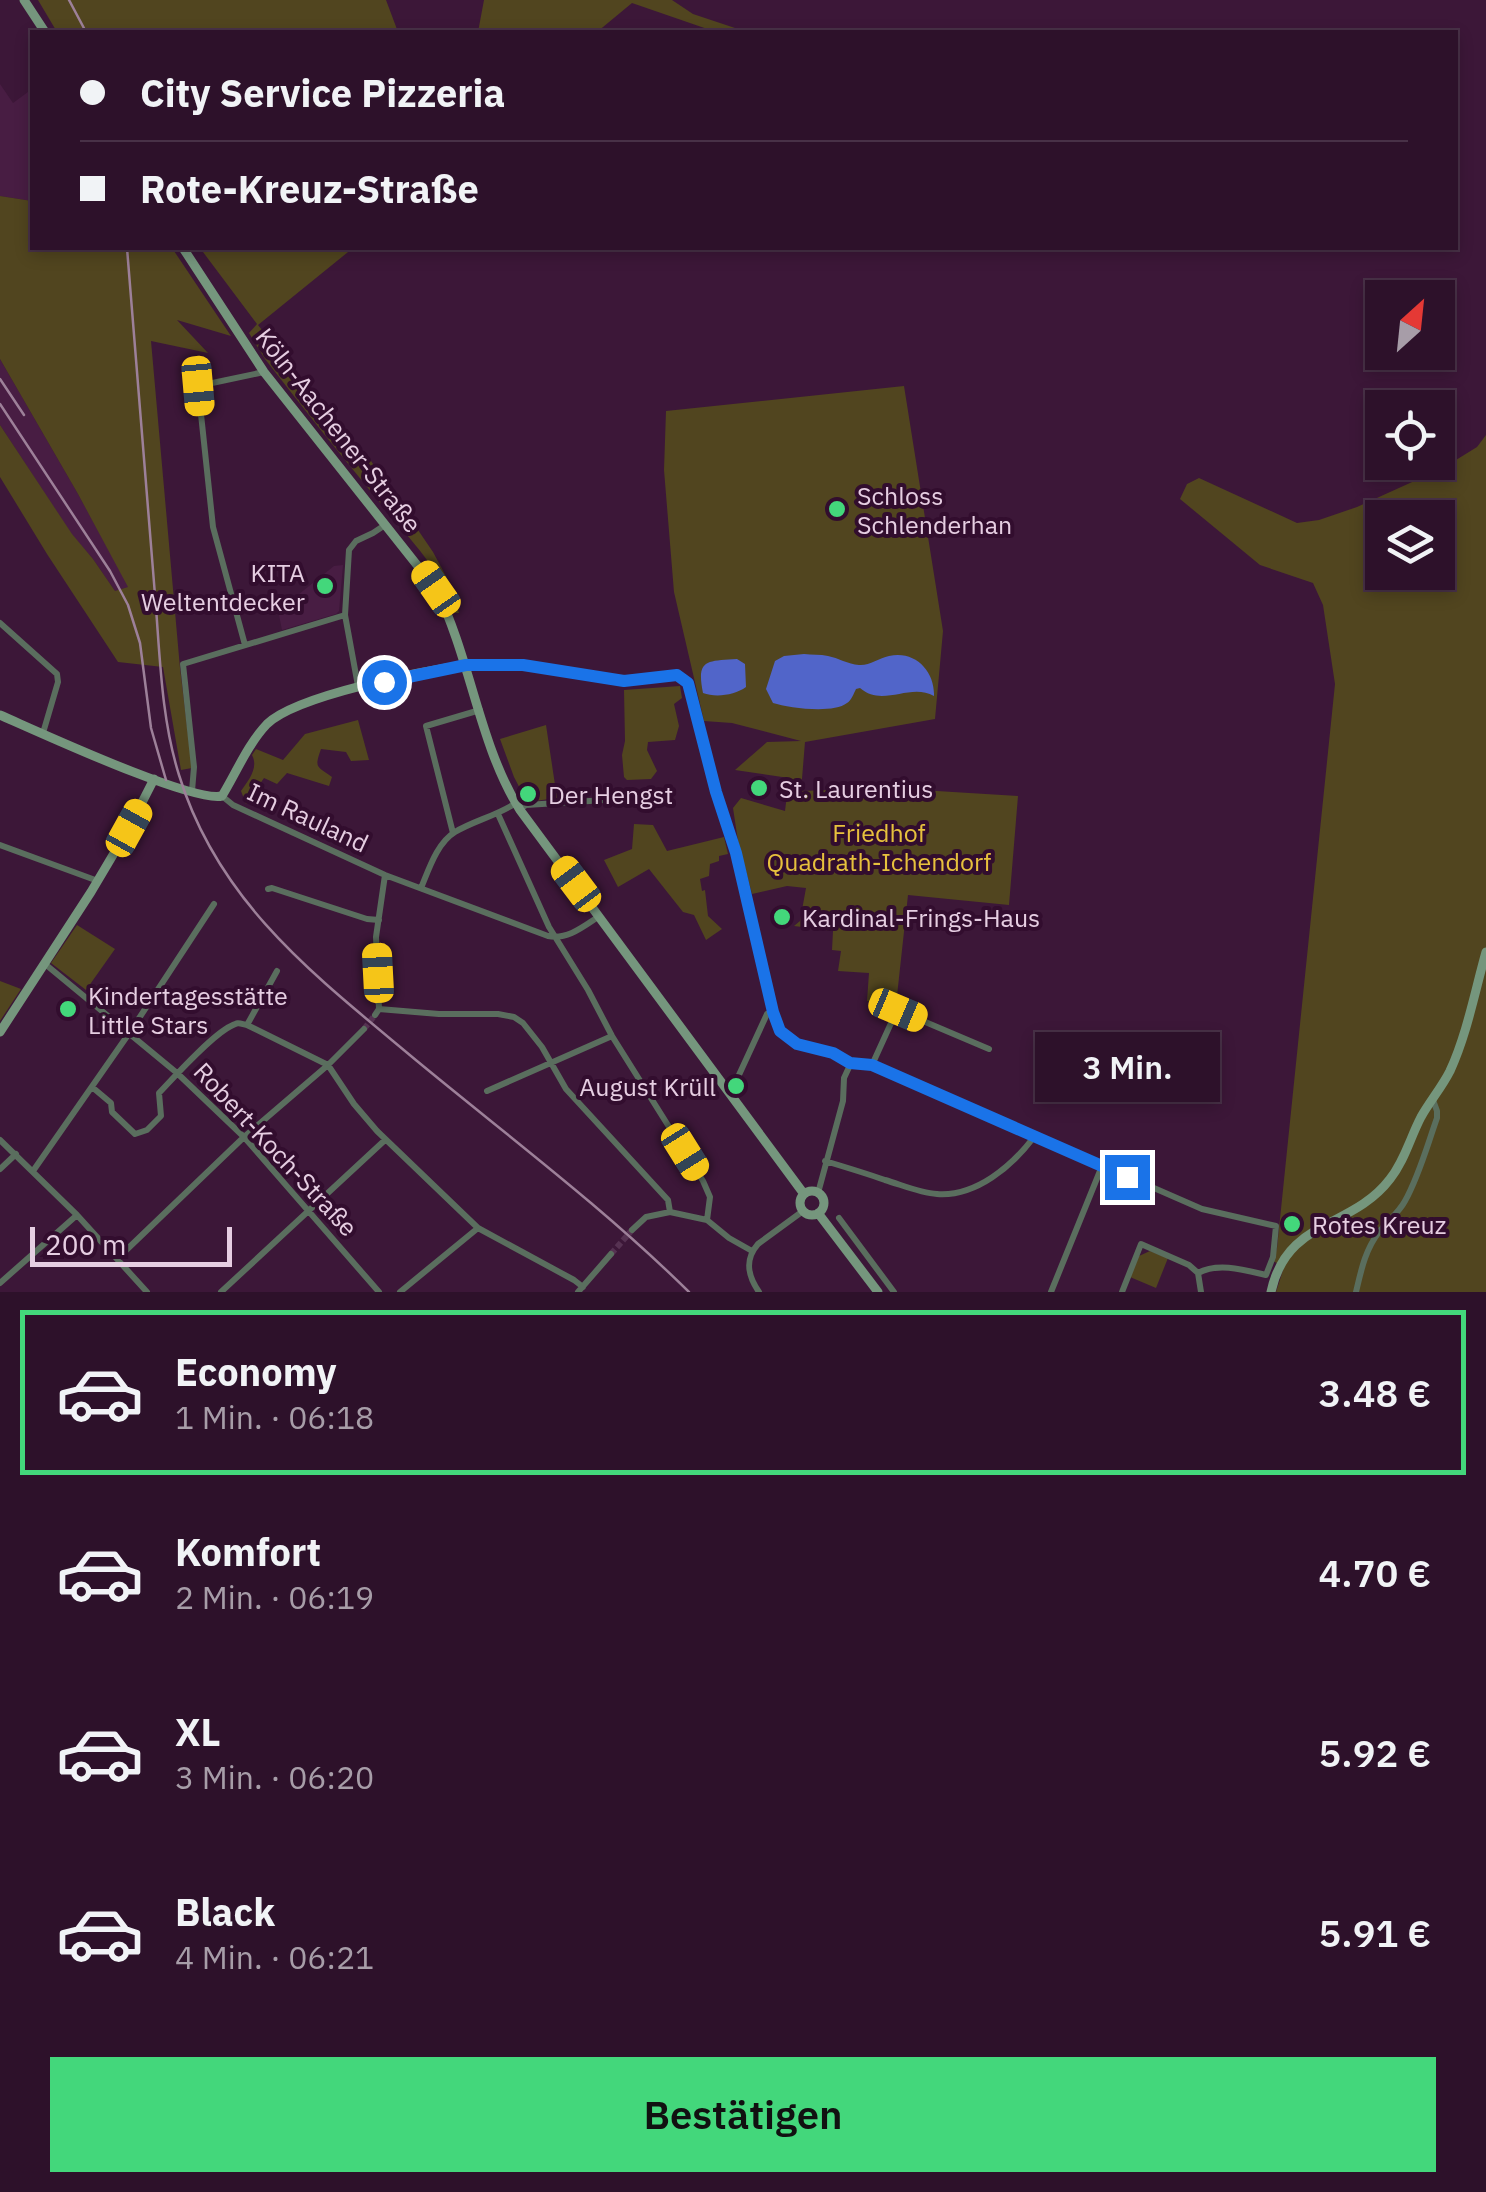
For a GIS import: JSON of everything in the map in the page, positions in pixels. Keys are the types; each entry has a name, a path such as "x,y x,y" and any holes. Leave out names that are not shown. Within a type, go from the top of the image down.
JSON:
{"main road":[{"path":"24,0 44,30"},
{"name":"Köln-Aachener-Straße","path":"184,250 264,372 436,589 452,620 501,774 518,807 804,1194"},
{"path":"222,796 256,738 283,711 358,687 466,665"},
{"name":"Im Rauland","path":"0,715 154,780 213,798 222,796"},
{"path":"0,1032 98,881 154,780"},
{"path":"1271,1292 1277,1269 1302,1238 1356,1210 1385,1186 1406,1155 1418,1124 1457,1053 1486,952"},
{"path":"818,1192 822,1197 824,1204 818,1213 803,1211 800,1200 804,1194 818,1192"},
{"path":"818,1213 878,1292"}],"street":[{"path":"245,645 213,527 198,386 264,372"},
{"path":"358,687 344,616 349,550 356,541 386,524"},
{"path":"192,792 194,767 183,664 344,616"},
{"path":"0,623 57,674 43,733"},
{"path":"466,665 523,665 624,681 682,677 688,683 736,853 780,1031 792,1042 838,1055 850,1063 872,1065 1202,1209 1274,1224 1278,1229 1266,1275 1209,1267 1198,1273"},
{"path":"453,833 426,726 480,710"},
{"name":"Im Rauland","path":"222,796 233,805 385,875 556,938"},
{"path":"420,888 434,857 453,833 498,814 526,806 653,797"},
{"path":"498,814 549,928 703,1181 710,1196 707,1220"},
{"path":"0,845 98,881"},
{"path":"385,875 376,937 377,1012 498,1014 522,1022 566,1088 668,1200 670,1212"},
{"path":"268,890 378,920"},
{"path":"33,1172 214,904"},
{"path":"556,938 600,916"},
{"name":"Robert-Koch-Straße","path":"45,964 178,1072 244,1137 378,1292"},
{"path":"247,1024 277,971"},
{"path":"872,1065 898,1010 990,1049"},
{"path":"726,1086 738,1076 767,1014 773,1012"},
{"path":"92,1087 111,1103 112,1112 135,1134 147,1130 161,1116 160,1093 178,1072 226,1029 236,1023 247,1024 328,1066 385,1140 478,1228 574,1280 582,1290 612,1254"},
{"path":"118,1258 364,1029"},
{"path":"487,1091 612,1036"},
{"path":"818,1192 850,1063"},
{"path":"1356,1292 1369,1246 1409,1194 1437,1118 1432,1099"},
{"path":"826,1162 908,1188 938,1194 960,1192 980,1186 1034,1137"},
{"path":"0,1140 77,1214 148,1292"},
{"path":"221,1292 385,1140"},
{"path":"0,1169 16,1154"},
{"path":"1051,1292 1102,1166"},
{"path":"759,1292 748,1273 752,1251 803,1211"},
{"path":"632,1230 646,1217 670,1212 707,1220 752,1251"},
{"path":"0,1283 77,1214"},
{"path":"839,1218 894,1292"},
{"path":"400,1292 478,1228"},
{"path":"1122,1292 1141,1244 1190,1265 1198,1273 1201,1292"},
{"path":"845,1248 858,1246"},
{"path":"129,1292 140,1284"}],"shaded area":[{"path":"0,84 13,103 30,90 30,201 0,196"},
{"path":"0,359 129,587 115,591 72,535 0,425"},
{"name":"KITA Weltentdecker","path":"343,565 339,611 282,630 279,615 283,607 334,566"}],"green space":[{"path":"38,0 386,0 397,30 56,30"},
{"path":"484,0 672,0 693,14 741,30 710,30 632,3 599,30 478,30"},
{"path":"0,196 30,201 30,250 173,250 231,336 177,320 208,353 151,341 192,768 181,770 163,667 118,662 0,477 0,425 115,591 128,587 0,359"},
{"path":"202,250 351,250 258,325 369,458 433,552 459,613 455,613 424,556 265,359 249,333 257,324"},
{"name":"Friedhof Quadrath-Ichendorf","path":"904,386 943,631 935,719 805,742 801,791 888,788 1018,796 1009,905 908,895 896,1005 884,1006 867,1001 869,973 838,971 841,951 832,950 833,931 794,926 800,921 806,888 787,886 752,894 733,808 741,798 785,811 789,778 735,770 767,742 801,741 732,723 704,721 674,592 664,470 666,411"},
{"path":"1486,435 1486,1292 1276,1292 1284,1267 1273,1261 1335,684 1323,605 1313,583 1260,565 1180,499 1187,484 1199,478 1297,523 1319,520 1365,503 1365,590 1455,590 1455,500 1372,500 1417,480 1455,480 1455,461 1477,447"},
{"path":"680,686 682,698 674,704 679,726 675,740 648,742 647,750 657,771 651,779 627,780 622,755 624,690"},
{"path":"358,720 369,760 351,761 346,752 321,749 317,764 332,777 329,786 287,773 277,784 264,778 246,804 241,791 253,769 252,755 256,749 283,760 305,734"},
{"path":"546,725 557,798 527,802 500,739"},
{"path":"634,824 653,825 667,851 724,837 728,854 710,864 709,876 700,879 708,916 722,929 706,940 694,915 683,912 649,869 618,887 604,860 632,849"},
{"path":"77,925 115,949 86,990 51,963"},
{"path":"0,981 21,989 0,1021"},
{"path":"1150,1251 1168,1258 1156,1288 1130,1277 1139,1256"}],"water":[{"path":"804,654 825,655 859,665 889,656 907,656 927,671 934,696 916,692 878,696 860,688 848,702 832,708 773,703 766,689 775,661"},
{"path":"737,659 745,664 746,687 725,695 703,693 701,674 706,664"}],"tunnel":[{"path":"364,1029 375,1015"},
{"path":"611,1254 632,1230"}],"railway":[{"path":"69,0 85,30"},
{"path":"127,250 165,709 179,775 219,863 276,936 344,1000 590,1202 689,1292"},
{"path":"0,379 24,415"},
{"path":"0,404 110,571 128,605 140,643 151,728 166,780"}],"place":[{"name":"Schloss Schlenderhan","path":"837,509"},
{"name":"KITA Weltentdecker","path":"325,586"},
{"name":"St. Laurentius","path":"759,788"},
{"name":"Der Hengst","path":"528,794"},
{"name":"Kardinal-Frings-Haus","path":"782,917"},
{"name":"Kindertagesstätte Little Stars","path":"68,1009"},
{"name":"August Krüll","path":"736,1086"},
{"name":"Rotes Kreuz","path":"1292,1224"}],"route":[{"path":"384,682 466,665 523,665 624,681 682,677 688,683 736,853 780,1031 792,1042 833,1053 850,1063 872,1065 1127,1177"}]}
